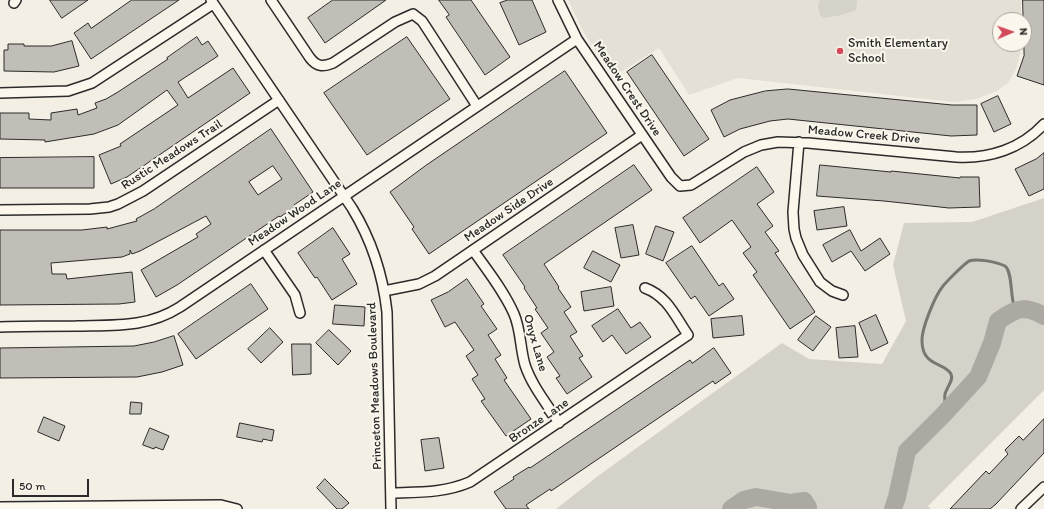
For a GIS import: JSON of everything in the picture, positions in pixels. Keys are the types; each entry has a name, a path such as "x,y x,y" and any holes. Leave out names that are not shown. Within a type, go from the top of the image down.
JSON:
{"street":[{"path":"271,0 310,58 320,66 325,66 333,62 395,22 413,14 422,21 477,106"},
{"name":"Meadow Crest Drive","path":"558,0 577,39 671,178 677,184 683,186"},
{"path":"0,93 62,92 77,89 92,83 212,2"},
{"name":"Princeton Meadows Boulevard","path":"212,2 358,218 376,261 384,291 388,322 391,509"},
{"name":"Meadow Wood Lane","path":"0,326 121,325 142,323 171,313 577,39"},
{"name":"Rustic Meadows Trail","path":"0,210 90,209 109,207 118,204 143,191 279,100"},
{"name":"Meadow Creek Drive","path":"683,186 695,184 729,161 753,148 770,143 799,142 956,157 978,157 1013,147 1027,139 1044,124"},
{"name":"Meadow Side Drive","path":"384,291 407,287 428,280 642,135"},
{"path":"799,142 793,212 796,238 803,255 820,282 832,291 843,295"},
{"path":"264,250 295,295 300,313"},
{"name":"Onyx Lane","path":"473,250 514,313 523,355 529,374 538,391 559,422"},
{"name":"Bronze Lane","path":"391,493 435,492 464,484 478,477 688,335 665,300 653,291 645,288"},
{"path":"1026,507 1044,487"},
{"path":"0,507 221,505 237,509"}],"shaded area":[{"name":"Smith Elementary School","path":"568,0 1021,0 1021,12 992,12 992,52 1020,52 1016,69 1008,83 997,91 976,99 954,102 738,78 689,95 659,48 613,77 584,33"},
{"path":"820,0 857,0 856,10 842,15 823,18 818,10"},
{"path":"1044,198 1044,390 928,506 931,509 556,509 598,476 782,343 809,359 882,364 906,321 893,265 904,223 972,222"}],"building":[{"path":"50,0 88,0 62,18"},
{"path":"132,0 179,0 91,59 74,33 88,23 91,28"},
{"path":"333,0 386,0 325,43 308,18"},
{"path":"439,0 471,0 510,57 485,75 446,17 449,15"},
{"path":"508,0 532,0 546,32 519,45 500,3"},
{"path":"1023,0 1044,0 1044,85 1017,76 1024,52 1032,52 1032,12 1023,12"},
{"path":"197,37 202,45 208,41 218,56 178,82 188,98 233,68 250,93 127,177 111,184 99,155 121,146 120,144 178,105 167,90 118,125 94,134 45,142 45,140 0,139 0,113 29,113 29,119 51,120 51,113 77,109 78,115 97,108 95,103 118,92 168,59 167,58"},
{"path":"407,37 450,99 367,155 324,93"},
{"path":"72,41 79,66 54,72 4,71 4,50 8,50 8,44 24,44 24,46 51,46"},
{"path":"652,55 709,139 684,156 627,72"},
{"path":"565,71 607,133 429,254 412,229 414,227 390,192 425,166"},
{"path":"788,89 952,105 977,105 977,135 951,136 788,119 770,121 740,129 724,137 711,110 730,100 765,91"},
{"path":"998,96 1011,124 994,132 981,104"},
{"path":"271,129 313,192 294,205 295,207 280,217 279,216 177,285 156,297 141,270 198,237 196,234 211,224 206,216 132,254 130,250 130,254 122,257 51,263 52,274 66,274 67,279 132,272 135,302 119,304 0,305 0,230 82,230 107,227 107,229 137,221 136,219 154,209","holes":["273,166 282,179 258,195 249,182"]},
{"path":"1044,153 1044,189 1029,196 1015,169 1036,159"},
{"path":"94,157 94,188 0,188 0,158"},
{"path":"634,165 652,190 544,264 571,307 564,312 577,332 570,336 583,356 579,358 592,377 567,394 556,378 560,376 547,357 554,352 541,333 548,328 535,309 537,308 524,288 525,287 503,255"},
{"path":"820,165 960,178 979,177 980,207 949,208 817,196"},
{"path":"757,167 774,192 757,204 773,226 765,232 779,251 775,253 815,312 790,329 753,275 757,272 743,253 751,247 732,220 700,243 683,218"},
{"path":"844,207 847,226 817,230 814,211"},
{"path":"633,225 639,255 621,258 615,228"},
{"path":"656,226 674,232 663,261 646,254"},
{"path":"333,228 350,254 342,259 357,284 332,300 317,277 315,278 298,253"},
{"path":"850,230 861,251 880,238 890,254 865,271 851,251 832,262 823,245"},
{"path":"692,246 719,286 723,283 734,299 709,316 695,296 691,299 666,263"},
{"path":"593,251 620,265 611,282 584,268"},
{"path":"467,279 484,304 481,306 497,329 488,335 501,355 495,359 507,378 504,380 531,419 506,436 481,401 485,399 472,379 478,375 466,356 474,350 455,322 445,327 431,300 448,292"},
{"path":"251,284 268,309 196,359 178,334"},
{"path":"611,287 614,306 584,311 581,292"},
{"path":"335,305 365,307 364,326 333,324"},
{"path":"618,309 631,328 640,322 651,337 626,354 612,335 603,342 592,326"},
{"path":"876,315 888,343 871,351 859,323"},
{"path":"742,316 744,335 713,338 711,319"},
{"path":"816,316 831,327 813,351 798,340"},
{"path":"855,326 858,357 839,358 836,328"},
{"path":"270,328 283,342 261,363 248,349"},
{"path":"329,330 351,351 338,365 316,343"},
{"path":"174,336 183,365 162,372 137,377 0,378 0,348 134,346"},
{"path":"292,344 311,344 311,374 293,375"},
{"path":"714,348 731,373 715,384 713,381 551,491 550,489 526,505 529,509 506,509 494,492 514,479 513,477 529,467 530,468 690,360 692,363"},
{"path":"131,402 142,403 141,414 130,414"},
{"path":"44,417 65,426 59,441 38,432"},
{"path":"1044,419 1044,453 996,504 990,509 950,509 986,471 989,474 1008,454 1005,450 1019,436 1023,440"},
{"path":"240,423 274,430 272,441 263,439 262,442 237,437"},
{"path":"150,428 169,436 163,450 155,447 154,449 143,445"},
{"path":"439,438 444,468 425,471 421,440"},
{"path":"325,479 349,503 342,509 337,509 317,488"}],"waterway":[{"path":"946,412 945,394 952,376 948,370 934,363 926,356 923,350 922,342 926,321 943,286 969,261 982,260 1005,266 1008,269 1013,305 1015,309"},
{"path":"893,509 907,451 978,377 992,343 998,321 1010,313 1025,309 1037,312 1044,316"},
{"path":"731,509 744,500 756,497 791,503 804,501 808,507 807,509"}],"place":[{"name":"Smith Elementary School","path":"840,51"}]}
